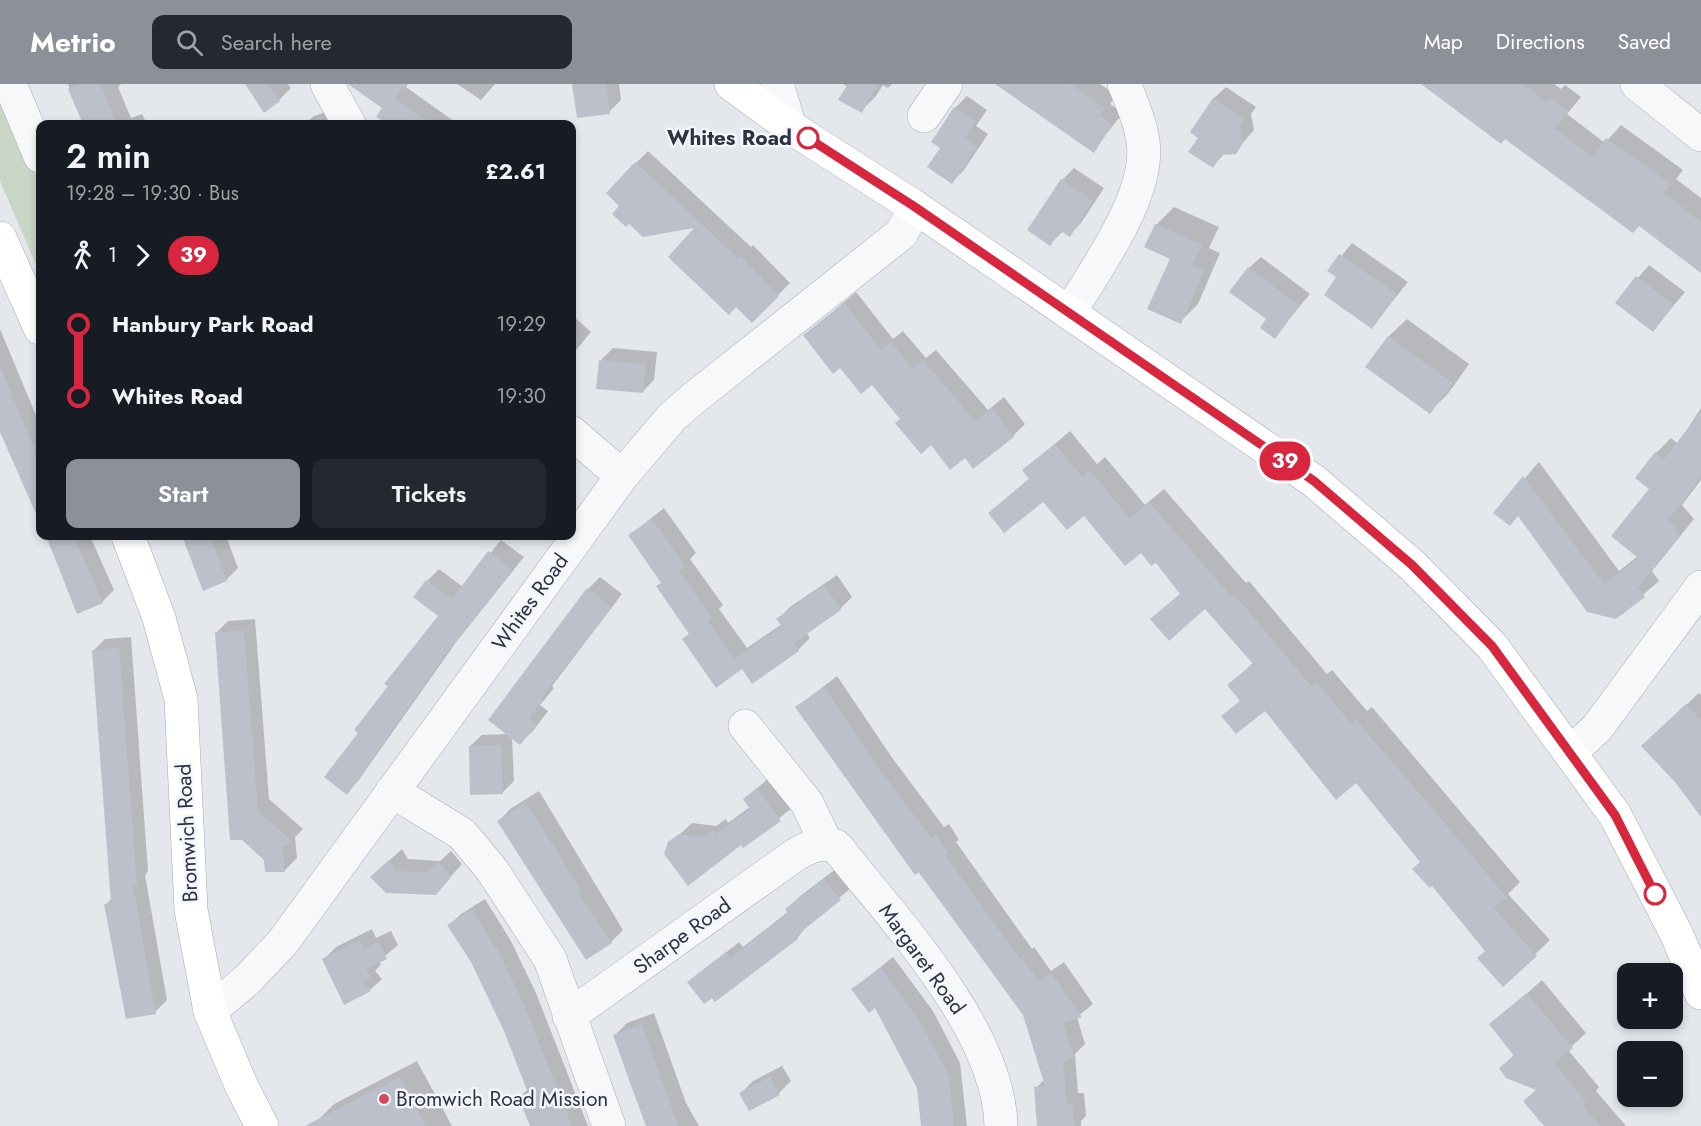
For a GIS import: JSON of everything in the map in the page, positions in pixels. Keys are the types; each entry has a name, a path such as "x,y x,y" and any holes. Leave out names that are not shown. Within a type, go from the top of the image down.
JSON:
{"main road":[{"path":"731,84 790,127 915,207 1314,481 1412,565 1492,646 1615,815 1677,935 1701,993"},
{"path":"0,238 36,319"},
{"name":"Bromwich Road","path":"130,540 159,618 181,699 191,910 210,1011 242,1087 262,1126"}],"street":[{"path":"10,84 36,146"},
{"path":"327,84 347,120"},
{"path":"777,84 790,127"},
{"path":"924,116 946,84"},
{"path":"1070,313 1132,208 1144,143 1134,106 1124,84"},
{"path":"1637,84 1701,135"},
{"name":"Whites Road","path":"576,539 622,476 672,417 902,233 915,207"},
{"path":"576,436 622,476"},
{"name":"Whites Road","path":"210,1011 247,980 283,942 575,540"},
{"path":"1570,753 1597,728 1701,587"},
{"name":"Margaret Road","path":"745,726 807,803 826,843 836,846 955,998 985,1054 1001,1109 1001,1126"},
{"path":"392,791 462,834 492,870 550,959 609,1126"},
{"name":"Sharpe Road","path":"569,1016 795,855 809,847 826,843"}],"green space":[{"path":"0,92 36,175 36,265 0,181"}],"building":[{"path":"79,84 100,84 115,119 81,120 68,89"},
{"path":"245,84 268,84 280,101 264,113"},
{"path":"348,84 406,84 395,99 426,120 381,120 376,117 382,108"},
{"path":"572,84 606,84 610,114 577,118"},
{"path":"848,84 878,84 862,113 838,100"},
{"path":"995,84 1071,84 1105,108 1100,116 1112,125 1094,153"},
{"path":"1421,84 1523,84 1547,102 1550,97 1568,111 1555,128 1592,157 1606,138 1671,184 1664,193 1701,222 1701,273 1639,226 1633,233 1505,139 1501,144"},
{"path":"1213,98 1245,119 1240,127 1243,143 1236,154 1221,155 1213,168 1188,152 1198,138 1190,132"},
{"path":"954,107 976,122 965,138 977,147 952,184 927,167 940,148 931,142"},
{"path":"635,162 738,258 740,256 779,296 752,323 736,307 729,315 668,257 694,228 643,237 629,224 626,227 612,214 619,206 606,193"},
{"path":"1061,179 1093,201 1070,237 1060,231 1050,246 1027,230"},
{"path":"1155,224 1202,245 1192,266 1204,271 1181,324 1147,309 1170,259 1144,247"},
{"path":"1339,254 1397,294 1372,329 1324,295 1336,277 1327,271"},
{"path":"1248,267 1299,306 1275,339 1260,328 1266,319 1229,292"},
{"path":"1636,276 1674,305 1653,332 1615,303"},
{"path":"844,303 881,350 891,342 913,369 923,360 975,421 992,408 1014,437 973,469 965,458 950,470 931,445 921,454 895,423 900,419 872,385 861,394 840,368 833,374 803,335"},
{"path":"1388,336 1453,383 1430,414 1365,367"},
{"path":"599,360 646,364 643,393 596,389"},
{"path":"0,367 36,452 36,514 0,432"},
{"path":"1701,412 1701,477 1668,520 1677,527 1675,530 1680,535 1638,587 1645,597 1616,619 1587,612 1518,516 1510,526 1493,513 1523,476 1604,584 1638,558 1611,536 1649,489 1635,478 1655,452 1664,459"},
{"path":"1055,444 1082,477 1090,471 1130,518 1149,502 1231,596 1234,594 1312,687 1317,683 1352,724 1356,720 1507,898 1494,908 1537,956 1503,987 1477,958 1485,951 1432,886 1430,888 1412,869 1420,862 1356,783 1336,800 1265,711 1236,734 1221,716 1240,701 1227,685 1253,664 1205,609 1169,641 1150,619 1180,594 1156,563 1151,566 1141,553 1125,566 1084,516 1067,530 1043,502 1004,533 988,513 1029,479 1022,470"},
{"path":"652,519 685,566 679,571 712,618 708,621 734,659 782,626 776,619 824,585 841,610 794,643 799,651 752,684 742,669 716,688 682,639 689,634 656,586 661,583 628,535"},
{"path":"48,540 75,540 103,603 77,614"},
{"path":"184,540 212,540 227,581 203,591"},
{"path":"488,551 513,570 445,655 347,795 324,777 358,733 354,730 388,686 384,684 438,616 413,597 426,580 452,599"},
{"path":"587,588 612,607 541,698 543,700 529,718 537,724 520,745 488,720"},
{"path":"244,631 258,811 292,841 283,848 285,872 265,872 264,860 242,840 230,840 215,632"},
{"path":"119,648 137,885 133,885 156,1014 126,1019 104,904 111,903 92,650"},
{"path":"824,687 881,771 931,838 936,835 948,853 945,855 1020,959 1022,958 1039,982 1051,973 1082,1017 1063,1023 1074,1057 1063,1061 1067,1104 1072,1104 1075,1126 1037,1126 1034,1087 1045,1086 1023,1015 919,872 915,875 795,707"},
{"path":"1686,704 1701,720 1701,817 1675,782 1641,746"},
{"path":"501,745 503,794 470,795 469,746"},
{"path":"757,788 781,821 743,848 741,845 688,886 664,854 668,842 679,834 703,837 713,830 716,834 750,809 743,799"},
{"path":"526,802 582,892 579,894 612,943 586,960 497,821"},
{"path":"389,860 396,871 426,872 438,862 451,877 436,895 386,893 370,877"},
{"path":"824,879 841,900 796,936 798,939 715,1002 712,998 704,1004 687,982 726,952 730,958 788,913 785,909"},
{"path":"472,909 499,953 524,1005 572,1126 530,1126 518,1097 528,1093 504,1031 471,962 447,925"},
{"path":"360,940 364,949 379,941 387,959 366,969 370,977 364,984 371,991 344,1005 322,959"},
{"path":"881,968 921,1023 949,1076 954,1126 921,1126 917,1088 875,1008 869,1013 851,989"},
{"path":"1527,993 1573,1048 1554,1063 1586,1102 1582,1105 1600,1126 1544,1126 1523,1101 1536,1090 1506,1078 1499,1068 1514,1056 1489,1024"},
{"path":"642,1024 678,1126 646,1126 613,1035"},
{"name":"Bromwich Road Mission","path":"399,1077 426,1126 305,1126"},
{"path":"770,1077 780,1095 749,1111 739,1093"}],"bus line":[{"name":"39","path":"808,138 915,207 1314,481 1412,565 1492,646 1615,815 1655,894"}],"place":[{"name":"Whites Road","path":"808,138"},
{"name":"Bromwich Road Mission","path":"384,1099"}]}
